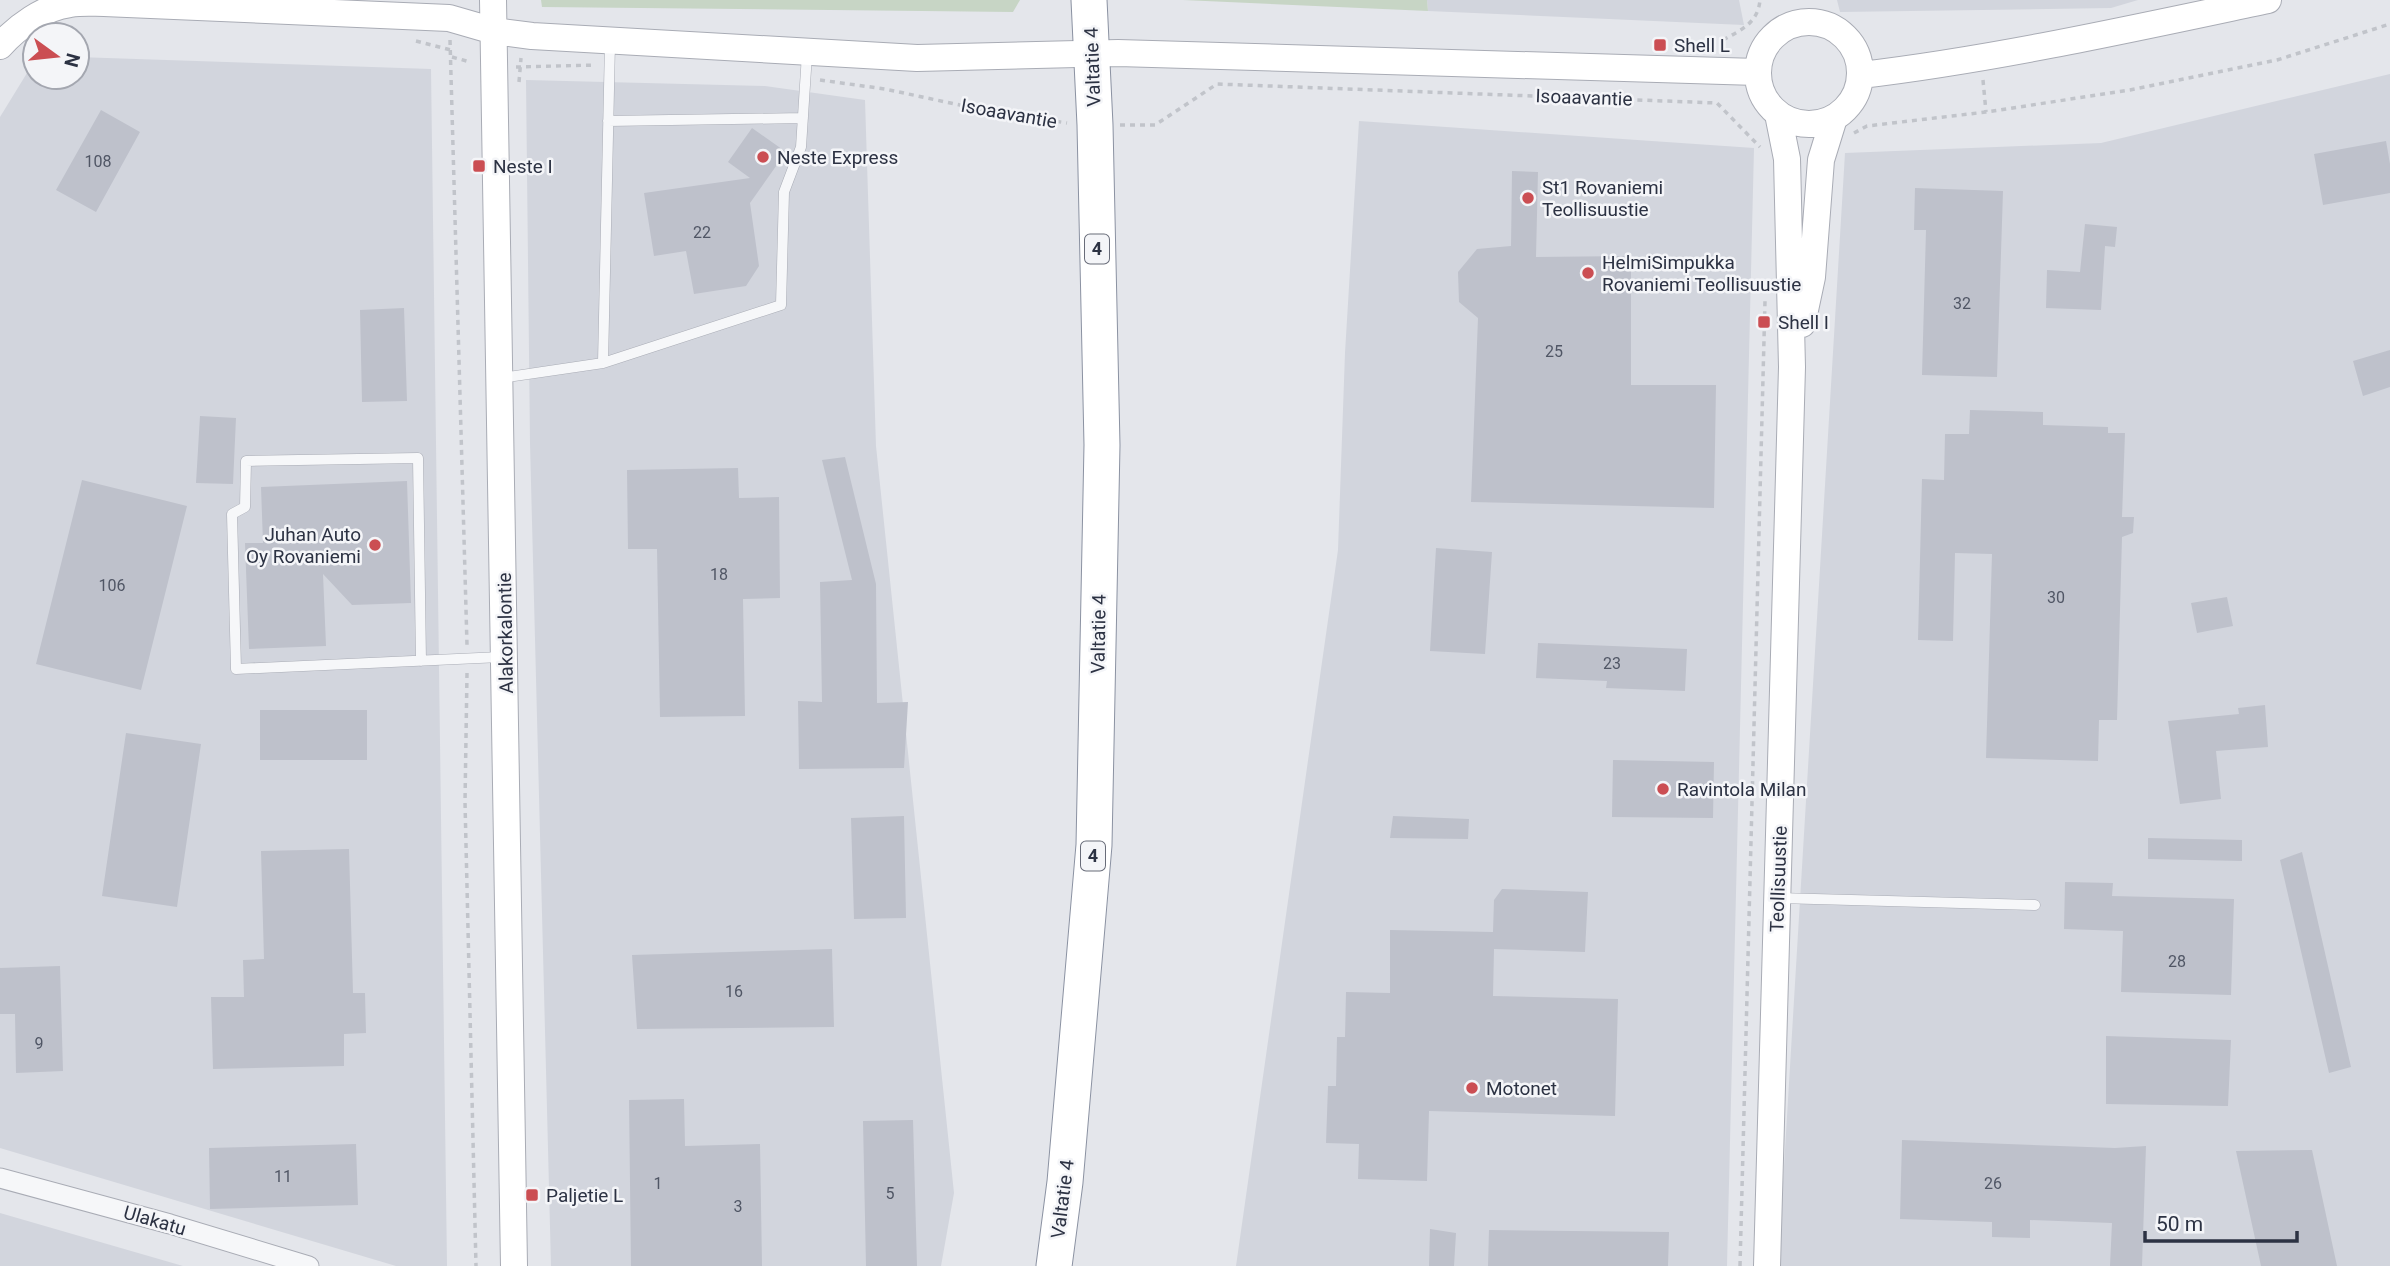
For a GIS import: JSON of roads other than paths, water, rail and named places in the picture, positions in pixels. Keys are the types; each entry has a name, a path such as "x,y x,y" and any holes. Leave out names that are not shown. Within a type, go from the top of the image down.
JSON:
{"highway":[{"name":"Valtatie 4","path":"1054,1266 1065,1182 1094,845 1102,445 1095,125 1089,0"}],"street":[{"name":"Alakorkalontie","path":"493,0 514,1266"},
{"path":"1861,75 2115,31 2268,0"},
{"name":"Isoaavantie","path":"69,2 449,18 494,31 610,52 806,66 917,58 1092,54 1757,72"},
{"path":"0,46 44,12 69,2"},
{"path":"1798,11 1843,34 1857,53 1861,75 1857,92 1848,107 1834,118 1818,124 1800,124 1778,114 1763,96 1757,72 1766,45 1774,35 1788,26 1798,11"},
{"name":"Teollisuustie","path":"1767,1266 1792,367 1787,159 1778,114"},
{"name":"Teollisuustie","path":"1792,367 1812,277 1821,160 1834,118"},
{"name":"Ulakatu","path":"0,1178 170,1224 309,1266"}],"lane":[{"path":"603,363 610,52"},
{"path":"500,378 603,363 781,305 784,192 801,147 806,66"},
{"path":"608,121 803,118"},
{"path":"421,662 418,458 246,461 245,507 232,514 236,669 421,662 505,657"},
{"path":"1777,898 2035,905"}],"place":[{"name":"Shell L","path":"1660,45"},
{"name":"Neste Express","path":"763,157"},
{"name":"Neste I","path":"479,166"},
{"name":"St1 Rovaniemi Teollisuustie","path":"1528,198"},
{"name":"HelmiSimpukka Rovaniemi Teollisuustie","path":"1588,273"},
{"name":"Shell I","path":"1764,322"},
{"name":"Juhan Auto Oy Rovaniemi","path":"375,545"},
{"name":"Ravintola Milan","path":"1663,789"},
{"name":"Motonet","path":"1472,1088"},
{"name":"Paljetie L","path":"532,1195"}]}
